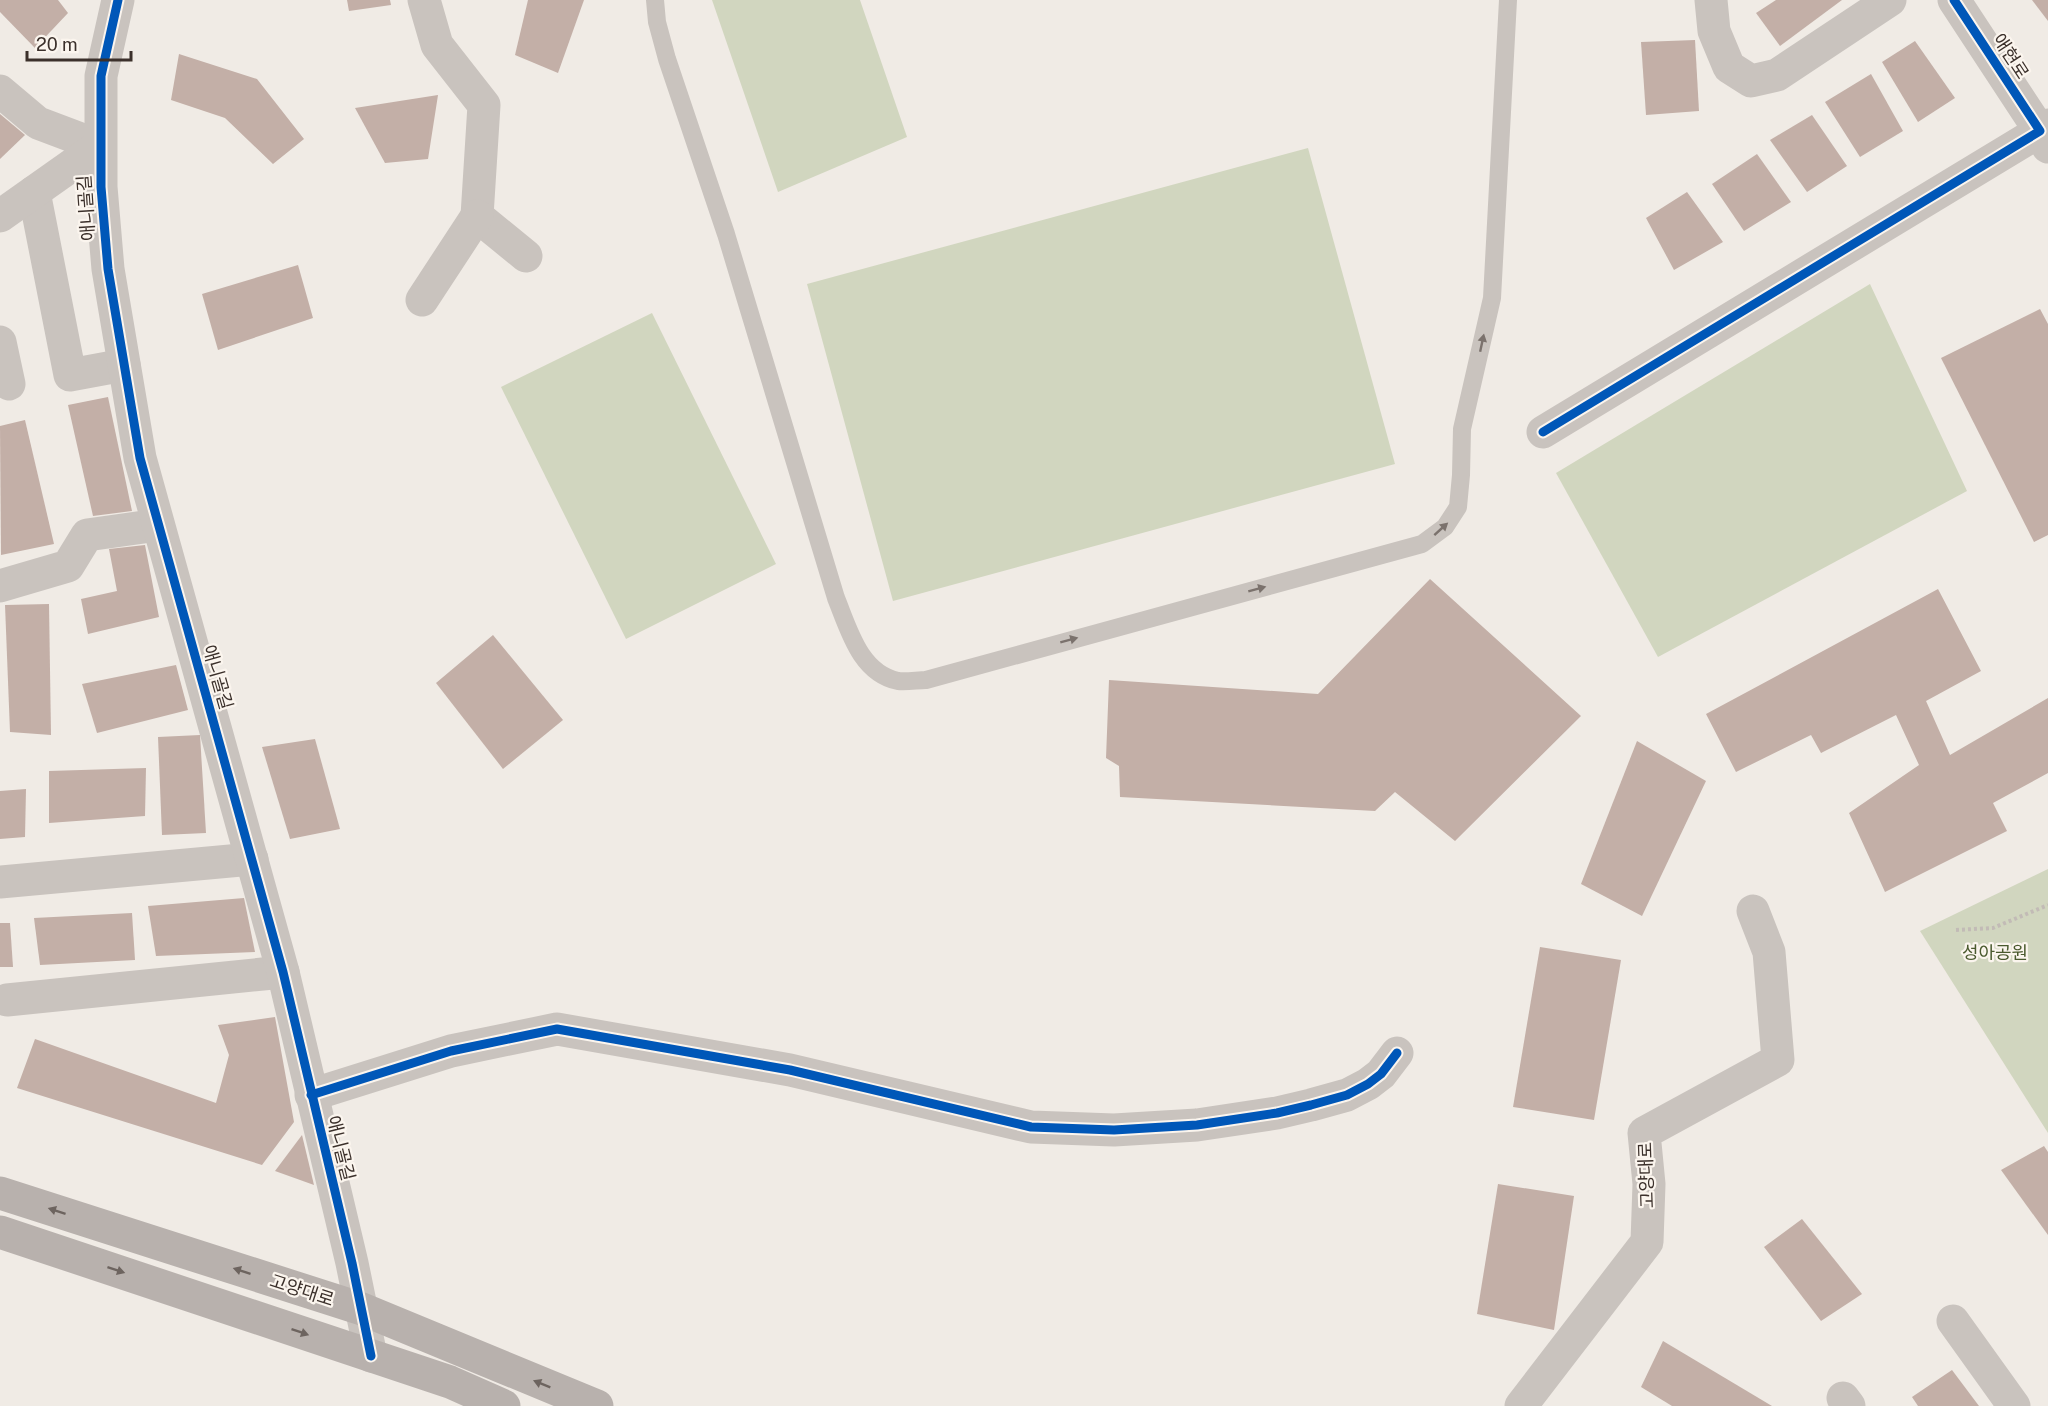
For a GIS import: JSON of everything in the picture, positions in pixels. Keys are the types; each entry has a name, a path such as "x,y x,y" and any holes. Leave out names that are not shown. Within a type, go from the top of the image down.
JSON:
{"main road":[{"name":"고양대로","path":"0,1193 362,1309 597,1406"},
{"path":"0,1232 450,1382 504,1406"}],"street":[{"name":"애니골길","path":"118,0 101,76 100,187 108,269 140,458 283,972 371,1356"},
{"path":"422,300 477,216 484,105 437,45 424,0"},
{"path":"1711,0 1714,31 1729,67 1751,81 1777,75 1890,0"},
{"name":"애현로","path":"1953,0 2045,134"},
{"path":"0,91 38,123 99,146"},
{"path":"1543,432 2045,134"},
{"path":"0,216 99,146"},
{"path":"34,192 70,375 124,365"},
{"path":"477,216 526,256"},
{"path":"0,342 9,384"},
{"path":"0,586 68,566 87,535 158,525"},
{"path":"0,882 252,859"},
{"name":"고양대로","path":"1521,1406 1647,1242 1649,1184 1644,1133 1778,1060 1769,952 1753,911"},
{"path":"7,1000 283,972"},
{"path":"311,1095 451,1051 557,1029 790,1070 1031,1127 1114,1130 1197,1125 1277,1113 1320,1103 1347,1095 1368,1084 1381,1074 1397,1053"},
{"path":"1953,1321 2014,1406"}],"lane":[{"path":"655,0 657,22 667,59 726,234 836,598 855,644 877,673 900,681 926,680 1422,544 1445,527 1458,507 1462,429 1492,298 1508,0"}],"path":[{"path":"1956,930 1993,928 2048,905"}],"green space":[{"path":"712,0 860,0 907,137 778,192"},
{"path":"1308,148 1395,464 893,601 807,284"},
{"path":"1870,284 1967,491 1658,657 1556,473"},
{"path":"652,313 776,564 626,639 501,387"},
{"name":"성아공원","path":"2048,869 2048,1133 1920,931"}],"building":[{"path":"0,0 58,0 68,13 35,48 0,12"},
{"path":"347,0 390,0 391,5 349,11"},
{"path":"528,0 584,0 558,73 515,55"},
{"path":"1776,0 1842,0 1780,46 1756,13"},
{"path":"2032,0 2048,0 2048,21"},
{"path":"1695,40 1699,111 1646,115 1641,42"},
{"path":"1915,41 1955,98 1918,122 1882,62"},
{"path":"179,54 257,79 304,139 273,164 225,118 171,100"},
{"path":"1871,74 1903,131 1860,157 1825,102"},
{"path":"438,95 428,159 385,163 355,108"},
{"path":"0,114 25,135 0,159"},
{"path":"1812,115 1847,166 1807,192 1770,140"},
{"path":"1757,154 1791,202 1744,231 1712,184"},
{"path":"1687,192 1723,242 1674,270 1646,218"},
{"path":"298,265 313,318 218,350 202,294"},
{"path":"2040,309 2048,324 2048,535 2034,542 1941,358"},
{"path":"108,397 132,511 93,516 68,405"},
{"path":"25,420 54,544 1,555 0,426"},
{"path":"145,545 159,617 88,634 81,599 117,591 109,549"},
{"path":"1430,579 1581,716 1455,841 1395,792 1375,811 1120,797 1119,766 1106,758 1109,680 1318,694"},
{"path":"1938,589 1981,671 1926,701 1950,755 2048,698 2048,773 1993,803 2007,831 1885,892 1849,813 1919,765 1896,715 1821,753 1811,735 1736,772 1706,714"},
{"path":"49,604 51,735 10,732 5,605"},
{"path":"493,635 563,720 503,769 436,683"},
{"path":"176,665 188,710 97,733 82,684"},
{"path":"200,735 206,833 162,835 158,737"},
{"path":"315,739 340,829 290,839 262,747"},
{"path":"1637,741 1706,781 1642,916 1581,884"},
{"path":"146,768 145,816 49,823 49,771"},
{"path":"26,789 25,837 0,839 0,791"},
{"path":"244,898 255,952 156,956 148,906"},
{"path":"132,913 135,960 40,965 34,918"},
{"path":"0,923 10,923 13,967 0,967"},
{"path":"1540,947 1621,960 1594,1120 1513,1107"},
{"path":"275,1017 294,1122 262,1165 17,1088 35,1039 216,1103 229,1055 218,1025"},
{"path":"302,1135 314,1185 275,1171"},
{"path":"2044,1146 2048,1152 2048,1235 2001,1170"},
{"path":"1498,1184 1574,1196 1554,1330 1477,1314"},
{"path":"1802,1219 1862,1294 1821,1321 1764,1247"},
{"path":"1663,1341 1772,1406 1672,1406 1641,1387"},
{"path":"1952,1370 1979,1406 1918,1406 1912,1397"}],"cycle path":[{"path":"118,0 101,76 101,187 108,269 140,458 283,972 352,1263 371,1356"},
{"path":"1543,432 2040,131 1954,0"},
{"path":"311,1095 451,1051 557,1029 790,1070 1031,1127 1114,1130 1197,1125 1277,1113 1311,1105 1347,1095 1368,1084 1381,1074 1397,1053"}]}
